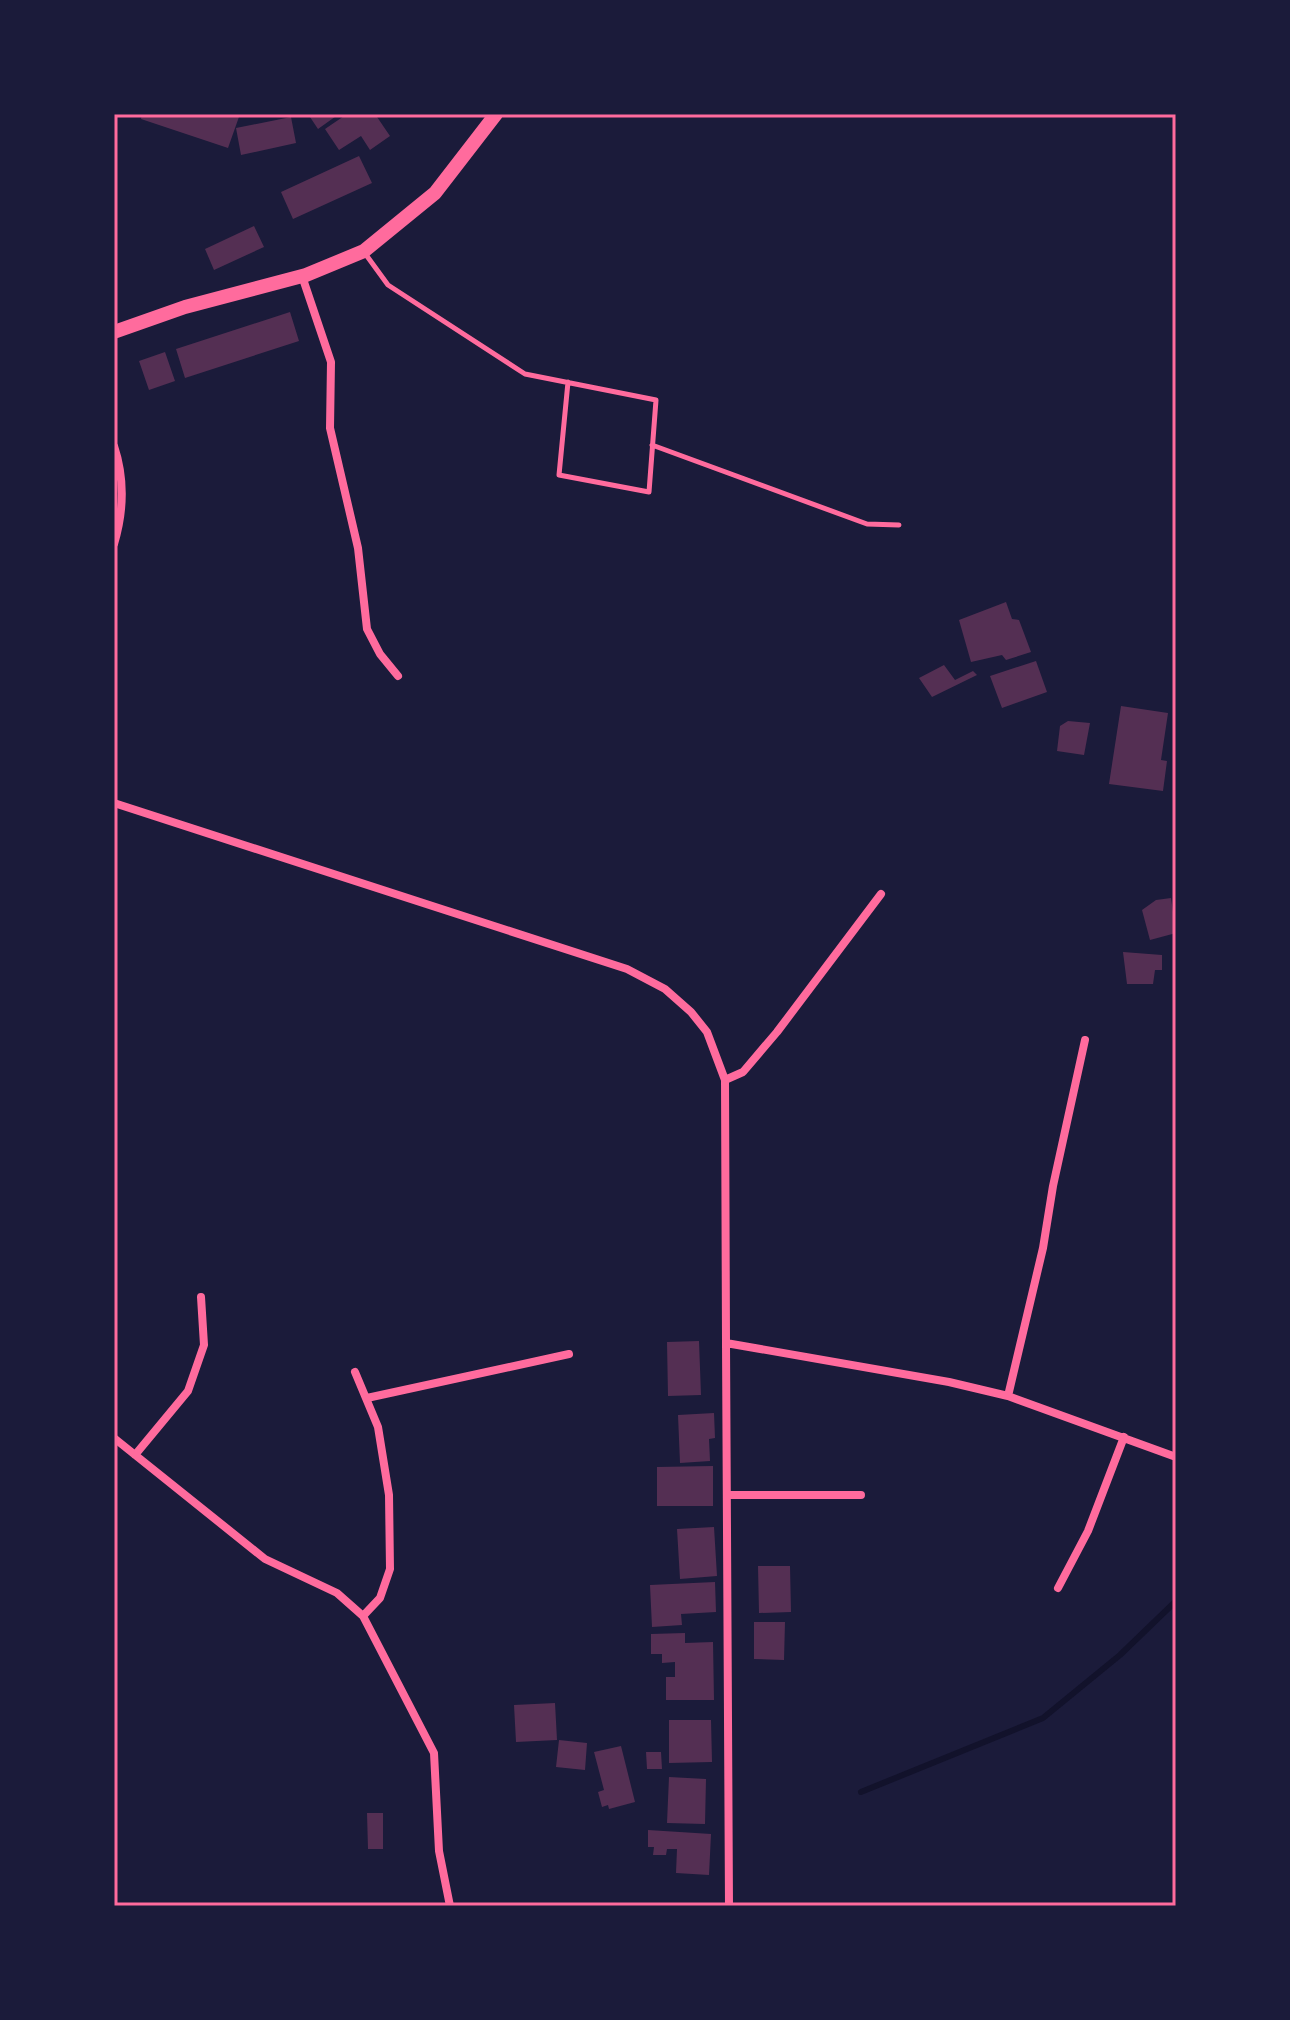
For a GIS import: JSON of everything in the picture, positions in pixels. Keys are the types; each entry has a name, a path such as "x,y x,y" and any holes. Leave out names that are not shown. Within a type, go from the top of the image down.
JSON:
{"main road":[{"path":"114,332 185,307 302,276 364,251 435,193 496,114"}],"street":[{"path":"302,276 331,362 330,428 356,535 367,629 380,654 398,676"},
{"path":"114,446 123,484 122,507 114,544"},
{"path":"114,803 627,969 665,989 691,1012 707,1032 725,1080 729,1906"},
{"path":"725,1080 743,1072 777,1032 881,894"},
{"path":"1008,1396 1043,1248 1053,1186 1085,1040"},
{"path":"135,1455 188,1391 194,1378 204,1345 201,1297"},
{"path":"726,1343 949,1382 1008,1396 1176,1457"},
{"path":"367,1398 569,1354"},
{"path":"355,1372 367,1398 385,1456 390,1569 380,1598 363,1616"},
{"path":"1058,1588 1088,1531 1124,1437"},
{"path":"114,1438 265,1559 337,1593 363,1616 434,1753 439,1851 450,1906"},
{"path":"729,1495 861,1495"}],"lane":[{"path":"364,251 388,285 525,374 568,382 656,400 649,492 559,475 568,382"},
{"path":"652,445 867,524 899,525"}],"building":[{"path":"142,114 240,114 228,148 141,119"},
{"path":"308,114 339,114 318,129"},
{"path":"347,114 375,114 390,136 370,150 361,136 339,150 325,129"},
{"path":"291,117 296,143 241,155 236,128"},
{"path":"359,156 372,183 293,219 281,192"},
{"path":"254,226 264,247 214,270 205,249"},
{"path":"290,312 299,341 185,378 176,349"},
{"path":"165,352 175,381 149,390 139,361"},
{"path":"1006,602 1012,619 1019,620 1031,652 1006,660 1002,655 971,662 959,620"},
{"path":"1036,661 1047,692 1002,708 990,676"},
{"path":"944,665 955,680 973,671 977,675 932,697 919,678"},
{"path":"1121,706 1168,713 1161,760 1167,761 1163,791 1109,784"},
{"path":"1068,721 1090,723 1084,755 1057,751 1060,726"},
{"path":"1171,898 1176,933 1150,940 1142,910 1156,900"},
{"path":"1123,952 1162,955 1162,970 1155,970 1153,984 1127,984"},
{"path":"699,1341 701,1395 668,1396 667,1342"},
{"path":"714,1413 715,1438 709,1439 710,1461 680,1463 678,1415"},
{"path":"713,1466 713,1506 657,1506 657,1467"},
{"path":"714,1527 717,1576 680,1579 677,1529"},
{"path":"758,1566 790,1566 791,1612 759,1613"},
{"path":"715,1582 716,1612 681,1614 682,1625 652,1627 650,1585"},
{"path":"754,1622 785,1622 784,1660 754,1659"},
{"path":"685,1633 685,1643 713,1642 714,1700 666,1700 666,1677 675,1677 675,1662 662,1663 662,1654 651,1654 651,1634"},
{"path":"555,1703 557,1740 516,1742 514,1705"},
{"path":"669,1720 711,1720 712,1762 669,1763"},
{"path":"559,1740 587,1743 585,1770 556,1767"},
{"path":"621,1746 635,1802 609,1809 608,1805 602,1807 598,1792 604,1790 594,1752"},
{"path":"646,1752 661,1752 662,1769 647,1769"},
{"path":"669,1777 706,1779 705,1824 667,1823"},
{"path":"367,1813 383,1813 383,1849 368,1849"},
{"path":"648,1830 711,1834 709,1875 676,1873 677,1849 667,1849 666,1855 653,1855 654,1847 648,1847"}],"waterway":[{"path":"861,1792 1043,1718 1120,1655 1176,1601"}]}
